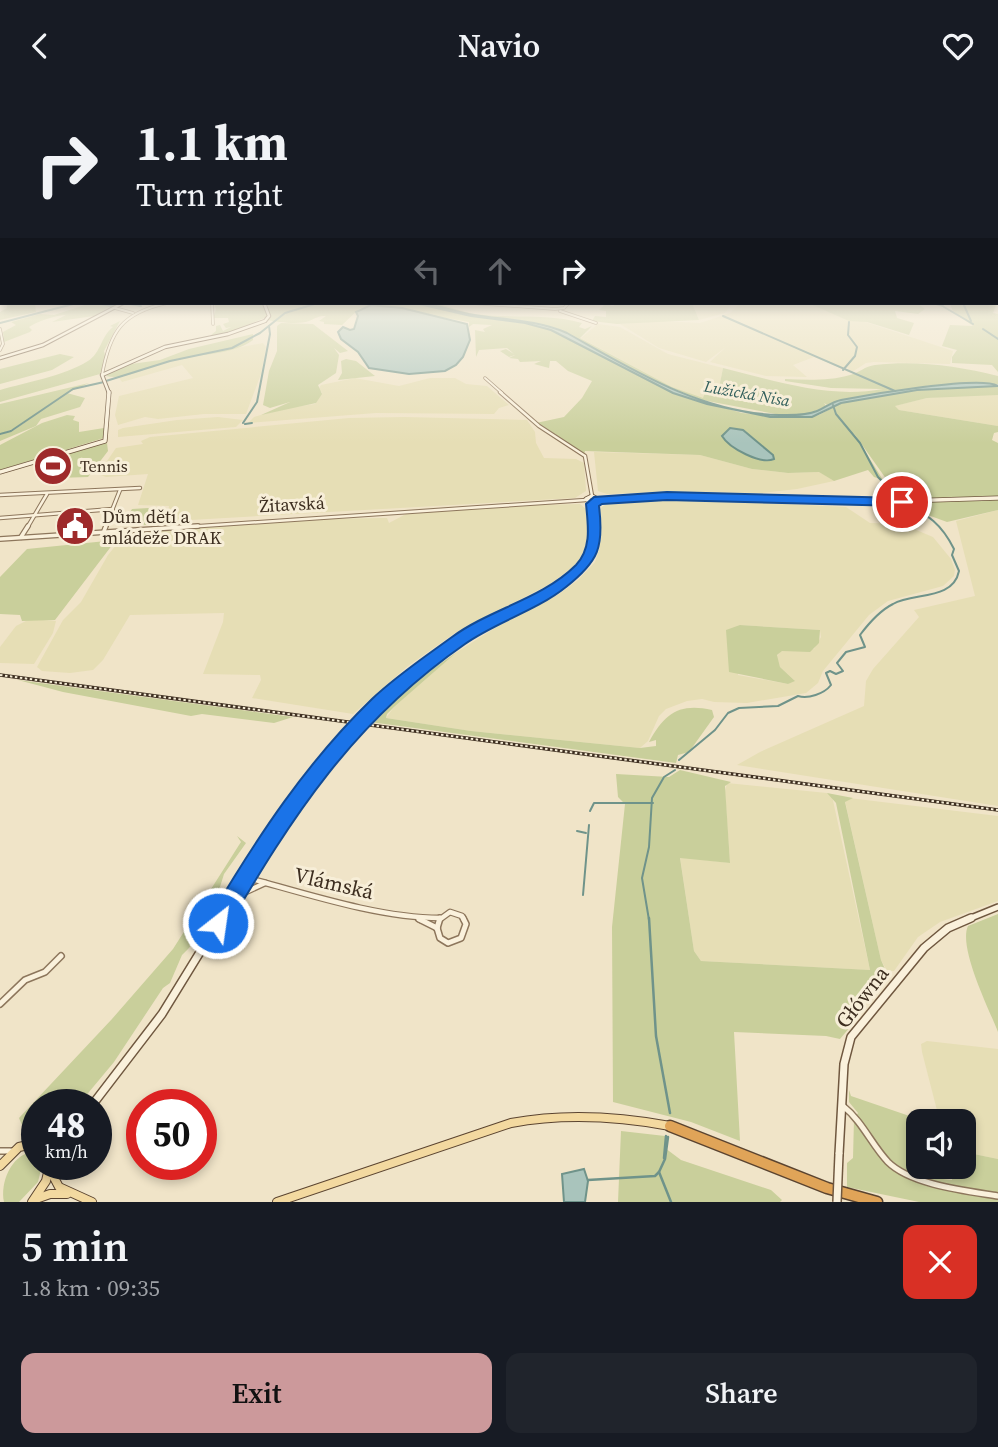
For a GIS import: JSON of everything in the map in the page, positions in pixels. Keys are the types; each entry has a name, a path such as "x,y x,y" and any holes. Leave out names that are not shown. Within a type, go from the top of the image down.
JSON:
{"highway":[{"path":"670,1126 827,1188 877,1202"}],"main road":[{"path":"0,358 53,340"},
{"path":"0,472 106,440 109,400 102,375 165,347 200,340"},
{"path":"593,504 586,501 592,496 599,500"},
{"path":"593,504 599,500 667,496 841,502 998,498"},
{"path":"105,1089 150,1033 181,987 244,877 302,790 364,718 416,671 460,639 575,574 586,562 593,547 596,535 593,504"},
{"name":"Główna","path":"837,1202 845,1054 851,1037 924,948 948,928 998,907"},
{"path":"277,1202 323,1189 485,1130 512,1123 580,1116 647,1121 670,1126"},
{"path":"0,1165 21,1147"},
{"path":"33,1201 46,1180"},
{"path":"53,1180 70,1195"},
{"path":"33,1201 50,1194 70,1195 92,1202"}],"street":[{"path":"102,375 112,340"},
{"path":"485,378 539,426 585,456 592,496"},
{"path":"0,495 140,488"},
{"path":"104,531 120,490"},
{"path":"21,537 48,493"},
{"name":"Žitavská","path":"0,539 586,501"},
{"path":"0,517 113,509"},
{"name":"Vlámská","path":"244,877 418,918"},
{"path":"228,905 246,891 267,883"},
{"path":"456,912 465,920 466,929 461,938 453,943 440,938 437,928 440,918 446,913 456,912"},
{"path":"418,918 440,918"},
{"path":"418,918 437,928"},
{"path":"0,1005 25,980 45,972 61,956"},
{"path":"841,1105 856,1115 891,1166 910,1175 998,1196"},
{"path":"0,1151 14,1151"}],"shaded area":[{"path":"584,340 643,340 668,354 723,368 719,388 707,388 704,399 672,387"},
{"path":"646,340 919,340 953,351 950,364 874,362 866,363 852,372 846,367 840,368 814,357 793,365 807,377 766,376 710,362 726,347 706,362 659,348"},
{"path":"263,343 266,347 261,374 246,414 204,414 158,419 145,417 118,425 115,415 119,396 193,378 182,365 122,382 119,378 174,360"},
{"path":"355,378 399,386 430,378 455,378 466,384 487,386 509,405 499,408 494,414 376,413 248,423 254,417 281,409 315,404 322,392 318,390 321,385"},
{"path":"998,395 998,426 899,410 894,406 927,398"},
{"path":"218,417 243,420 236,427 118,437 118,430 123,428"},
{"path":"349,418 527,420 535,432 536,443 544,458 576,459 584,463 586,491 575,498 173,521 167,518 169,506 138,505 148,474 106,477 98,474 116,448 143,444 141,441 150,437"},
{"path":"594,452 700,455 752,469 788,473 820,472 834,481 762,493 607,494 598,491"},
{"path":"666,498 846,507 870,523 902,524 933,537 951,559 954,576 943,586 888,601 869,615 823,671 818,683 806,693 747,703 702,699 687,701 666,709 659,716 648,741 640,748 471,731 386,718 394,707 457,652 559,594 578,580 595,562 600,547 599,511 608,503","holes":["740,625 820,630 821,637 814,649 781,651 777,656 780,667 794,680 788,684 738,675"]},
{"path":"580,504 587,510 591,530 584,554 572,568 550,584 455,633 408,666 353,714 252,698 261,680 260,675 203,674 224,613 130,615 103,660 93,670 70,673 42,671 37,667 63,620 81,602 108,555 121,539 130,533 323,519 387,518 389,523 406,514 502,506"},
{"path":"998,510 998,806 737,765 864,706 866,681 873,669 919,617 914,610 975,596 956,521"},
{"path":"30,619 56,621 53,633 34,664 0,663 0,647 16,626"},
{"path":"727,783 827,793 832,796 870,970 701,961 694,951 680,857 730,863 725,791"},
{"path":"849,798 998,816 998,901 940,922 918,937 894,971 887,971 881,960 845,801"},
{"path":"927,1041 998,1049 998,1159 976,1154 976,1109 937,1109 921,1044"}],"green space":[{"path":"103,340 110,340 104,351 106,359 100,374 0,402 0,390 57,375 88,361 96,354"},
{"path":"228,340 253,340 234,349 179,358 121,376 106,376 124,365 160,360 189,349"},
{"path":"277,340 334,340 348,351 340,353 334,348 339,355 336,373 318,385 322,394 316,403 261,415 290,402 270,408 263,405 269,371 277,351"},
{"path":"475,340 575,340 673,393 742,413 799,418 819,415 841,403 917,390 998,386 998,395 927,398 895,406 899,410 998,426 998,432 994,433 992,440 998,443 998,510 947,522 906,507 853,432 883,480 874,477 868,470 834,481 819,472 788,473 752,469 700,455 585,451 584,455 536,423 564,417 582,398 592,381 568,371 556,361 550,361 549,368 534,364 541,361 520,362 518,359 509,358 515,355 509,357 500,351 506,349 514,354 507,348 479,350 476,357"},
{"path":"579,340 672,387 703,398 707,388 719,388 723,368 802,387 843,392 883,389 831,388 785,379 834,378 871,366 906,363 952,367 998,376 998,384 932,385 842,400 827,405 824,403 826,406 808,414 781,415 702,400 659,383"},
{"path":"944,340 998,340 998,372 992,365 952,363 952,357 957,350 942,346"},
{"path":"60,354 74,357 52,370 0,384 0,369"},
{"path":"341,361 356,361 375,376 338,380 342,373"},
{"path":"89,383 67,393 85,398 80,407 41,419 36,426 0,441 0,435 14,430 44,409 0,434 0,404"},
{"path":"67,415 75,416 73,420 79,422 79,432 104,428 104,438 0,470 0,445 42,423"},
{"path":"107,443 108,451 88,477 57,478 61,472 40,473 49,459 66,458 64,463 70,453"},
{"path":"165,507 160,524 127,526 129,519 126,519 132,509"},
{"path":"116,540 55,620 22,621 20,615 0,614 0,577 27,549"},
{"path":"740,625 820,630 819,643 810,652 782,651 777,655 780,667 795,681 788,684 729,672 726,630"},
{"path":"457,652 394,707 386,718 471,731 640,748 656,746 656,740 649,742 661,724 667,717 682,709 712,710 714,717 689,752 678,755 676,763 370,722 411,684"},
{"path":"18,680 293,717 274,723 202,714 191,716 63,692"},
{"path":"680,770 731,782 725,786 730,863 680,858 694,951 701,961 870,970 836,803 827,793 853,798 845,802 881,960 885,969 890,972 888,978 873,983 862,994 857,1004 861,1014 840,1039 734,1032 740,1141 691,1122 613,1102 612,927 625,804 618,797 616,774 669,777"},
{"path":"237,836 246,843 224,874 215,903 189,948 182,955 170,983 163,988 114,1062 92,1089 46,1089 173,949 241,842"},
{"path":"998,914 998,1032 971,963 966,936 968,926"},
{"path":"849,1090 851,1096 906,1115 906,1179 976,1179 976,1154 998,1159 998,1202 919,1202 847,1187 847,1163 853,1158 854,1119 858,1113 849,1102"},
{"path":"621,1131 665,1136 665,1148 681,1160 771,1190 782,1200 618,1202"},
{"path":"21,1156 21,1180 38,1182 19,1202 4,1202 6,1179"}],"water":[{"path":"342,340 470,340 463,357 445,371 409,374 369,368 358,352"},
{"path":"570,340 579,340 643,375 695,398 750,412 803,414 841,400 898,390 970,383 998,386 917,390 841,403 812,417 770,417 707,404 673,393"},
{"path":"730,428 743,430 773,455 774,459 754,458 731,445 722,436"},
{"path":"584,1169 588,1181 585,1202 564,1202 562,1174"}],"waterway":[{"path":"106,381 170,361 232,348 247,340"},
{"path":"243,423 257,402 269,340"},
{"path":"778,340 844,369"},
{"path":"844,369 855,356 857,347 852,340"},
{"path":"844,369 895,391"},
{"path":"0,434 11,431 73,389 104,382"},
{"path":"833,405 836,414 860,443 878,477 899,499"},
{"path":"245,424 252,423"},
{"path":"679,760 715,730 728,713 739,708 778,706 798,696 811,696 824,691 831,685 826,673 830,671 836,674 843,671 837,663 846,652 865,647 860,635 879,614 901,600 941,591 955,581 959,571 952,555 954,549 944,533 927,516 903,505"},
{"path":"652,803 664,777 675,770"},
{"path":"590,811 594,803 652,803"},
{"path":"649,920 642,878 649,847 652,803"},
{"path":"583,895 589,825"},
{"path":"577,831 586,833"},
{"path":"649,918 656,1036 670,1113"},
{"path":"664,1158 666,1136"},
{"path":"659,1172 665,1159 668,1137"},
{"path":"588,1180 655,1176 659,1172"},
{"path":"659,1172 671,1202"}],"railway":[{"path":"0,675 998,810"}],"place":[{"name":"Tennis","path":"53,466"},
{"name":"Dům dětí a mládeže DRAK","path":"75,526"}],"route":[{"path":"218,923 244,877 302,790 381,701 460,639 556,587 582,567 593,547 596,535 593,504 599,500 667,496 902,502"}],"water label":[{"name":"Lužická Nisa","path":"747,393"}]}
